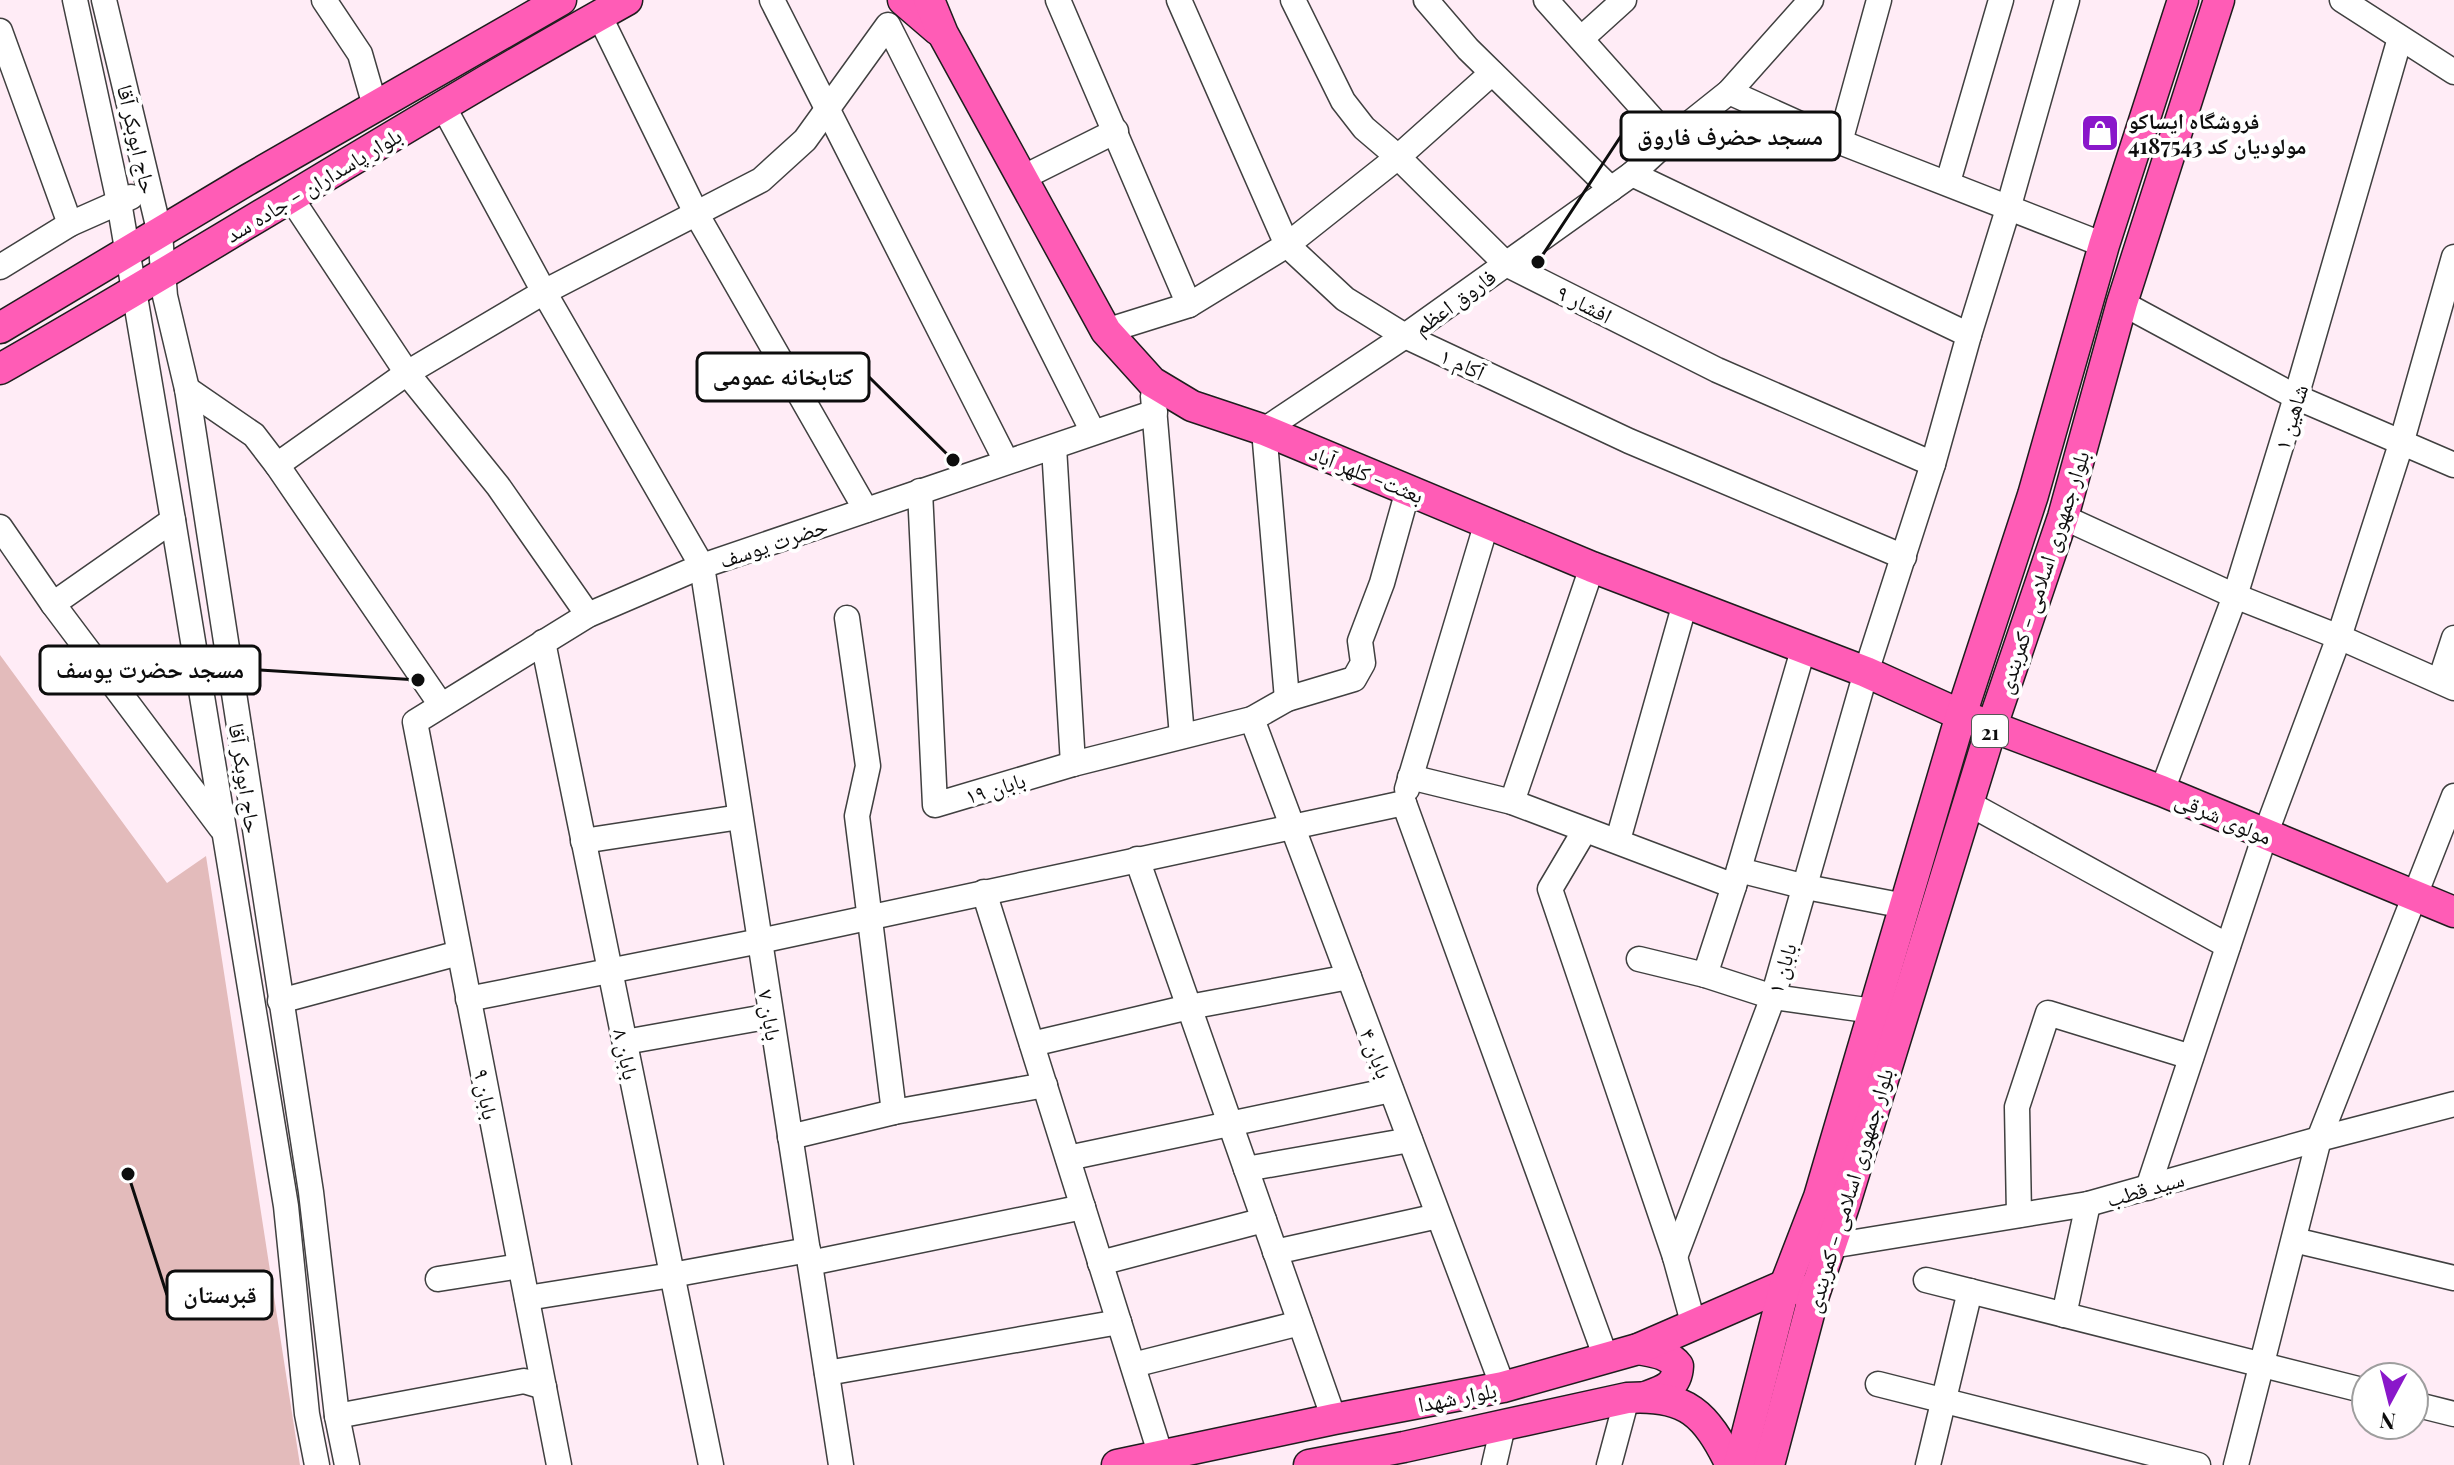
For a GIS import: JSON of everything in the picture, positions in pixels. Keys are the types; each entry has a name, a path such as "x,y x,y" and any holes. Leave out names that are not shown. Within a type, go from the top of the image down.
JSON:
{"main road":[{"name":"بلوار پاسداران - جاده سد","path":"0,328 561,0"},
{"name":"بلوار پاسداران - جاده سد","path":"0,369 627,0"},
{"path":"929,0 943,34"},
{"name":"بلوار جمهوری اسلامی - کمربندی","path":"1769,1465 1814,1295 1831,1246 1832,1200 1873,1011 1961,715 2033,495 2104,245 2183,0"},
{"name":"بلوار جمهوری اسلامی - کمربندی","path":"1739,1465 1785,1285 1832,1200 2063,517 2122,303 2219,0"},
{"path":"896,12 943,34"},
{"name":"بعثت- کلهر آباد","path":"943,34 1106,331 1153,397 1192,406 1264,430 1592,567 1866,672 1961,715"},
{"name":"مولوی شرقی","path":"1961,715 2162,791 2454,912"},
{"path":"1785,1285 1814,1295"},
{"name":"بلوار شهدا","path":"1117,1465 1503,1387 1638,1349 1785,1285"},
{"path":"1637,1397 1668,1389 1676,1380 1678,1366 1672,1358 1638,1349"},
{"name":"بلوار شهدا","path":"1309,1465 1402,1456 1503,1426 1637,1397 1682,1404 1699,1413 1731,1465"}],"street":[{"name":"حاج ابوبکر آقا","path":"75,0 119,202 173,520 286,1206 307,1414 317,1465"},
{"name":"حاج ابوبکر آقا","path":"104,0 160,234 165,296 187,389 311,1192 337,1416 347,1465"},
{"path":"324,0 360,54 375,106"},
{"path":"772,0 1006,461"},
{"path":"1058,0 1189,305"},
{"name":"آکام ۱","path":"1179,0 1287,245 1345,299 1405,336 1629,441 1904,557"},
{"name":"افشار ۹","path":"1293,0 1343,101 1364,128 1398,157 1506,264 1717,370 1933,464"},
{"path":"1426,0 1492,73 1611,189"},
{"path":"1546,0 1670,139"},
{"path":"1582,38 1624,0"},
{"name":"فاروق اعظم","path":"1264,430 1405,336 1632,174 1729,92 1811,0"},
{"path":"1840,142 1879,0"},
{"path":"1948,182 2001,0"},
{"name":"بابان ۱","path":"1675,1257 1773,997 1866,672 1933,464 2067,0"},
{"path":"2342,0 2454,72"},
{"path":"277,465 407,373 544,292 761,180 805,140 896,12 1093,432"},
{"path":"599,15 697,215 866,510"},
{"path":"0,31 70,224"},
{"name":"شاهین ۱","path":"2162,791 2235,596 2400,38"},
{"path":"1106,331 1189,305 1287,245 1398,157 1492,73"},
{"path":"1729,92 1840,142 2104,245"},
{"path":"443,106 544,292 702,566"},
{"path":"1022,178 1116,131"},
{"path":"1632,174 1969,335"},
{"path":"0,267 70,224 149,189"},
{"path":"291,198 407,373 498,486 588,615"},
{"path":"2148,1188 2265,835 2339,637 2401,444 2454,257"},
{"path":"2122,303 2296,397 2454,465"},
{"path":"187,389 254,435 441,705"},
{"path":"1153,397 1182,736"},
{"name":"حضرت یوسف","path":"415,722 588,615 702,566 1093,432 1153,397"},
{"path":"1264,430 1287,699"},
{"path":"1054,447 1073,764"},
{"name":"بابان ۱۹","path":"920,491 935,805 1073,764 1252,719 1287,699 1354,679 1363,663 1360,641 1382,583 1408,490"},
{"path":"2063,517 2235,596 2339,637 2447,685 2454,638"},
{"path":"53,604 173,520"},
{"path":"1487,522 1404,803 1606,1358"},
{"path":"0,527 53,604 223,831"},
{"name":"بابان ۷","path":"702,566 841,1465"},
{"path":"1512,802 1592,567"},
{"path":"1618,840 1685,603"},
{"path":"847,618 868,766 857,816 894,1112"},
{"name":"بابان ۸","path":"543,642 711,1465"},
{"path":"1705,975 1737,878 1803,650"},
{"name":"بابان ۴","path":"1252,719 1503,1387"},
{"name":"بابان ۹","path":"415,722 559,1465"},
{"path":"1410,777 1512,802 1585,830 1737,878 1806,887 1905,906"},
{"path":"2236,1465 2319,1139 2454,796"},
{"path":"468,999 760,941 1404,803"},
{"path":"1968,803 2228,946"},
{"path":"583,841 740,817"},
{"path":"1585,830 1550,889 1675,1257 1694,1326"},
{"path":"1137,859 1334,1419"},
{"path":"984,892 1161,1456"},
{"path":"280,1001 459,953"},
{"path":"1639,959 1705,975 1773,997 1873,1011"},
{"path":"1032,1044 1189,1007 1349,977"},
{"path":"2019,1215 2017,1107 2048,1013 2191,1057"},
{"path":"625,1042 771,1016"},
{"path":"790,1137 894,1112 1045,1085"},
{"path":"1068,1158 1391,1090"},
{"name":"سید قطب","path":"1831,1246 2088,1204 2454,1104"},
{"path":"1246,1169 1410,1140"},
{"path":"2064,1315 2088,1204"},
{"path":"527,1298 809,1256 1083,1207"},
{"path":"1275,1252 1438,1216"},
{"path":"1100,1263 1264,1220"},
{"path":"2294,1240 2453,1274"},
{"path":"438,1279 520,1266"},
{"path":"1926,1280 2350,1387"},
{"path":"1928,1465 1970,1291"},
{"path":"827,1373 1119,1322"},
{"path":"1133,1365 1300,1323"},
{"path":"337,1416 524,1381 544,1387"},
{"path":"1878,1384 2198,1465"},
{"path":"1609,1465 1637,1397"},
{"path":"2430,1408 2454,1414"},
{"path":"1494,1465 1503,1426"}],"shaded area":[{"path":"0,655 167,883 206,856 300,1465 0,1465"}],"place":[{"name":"فروشگاە ایساکو مولودیان کد 4187543","path":"2100,133"},
{"name":"مسجد حضرف فاروق","path":"1538,262"},
{"name":"کتابخانه عمومی","path":"953,460"},
{"name":"مسجد حضرت یوسف","path":"418,680"},
{"name":"قبرستان","path":"128,1174"}]}
